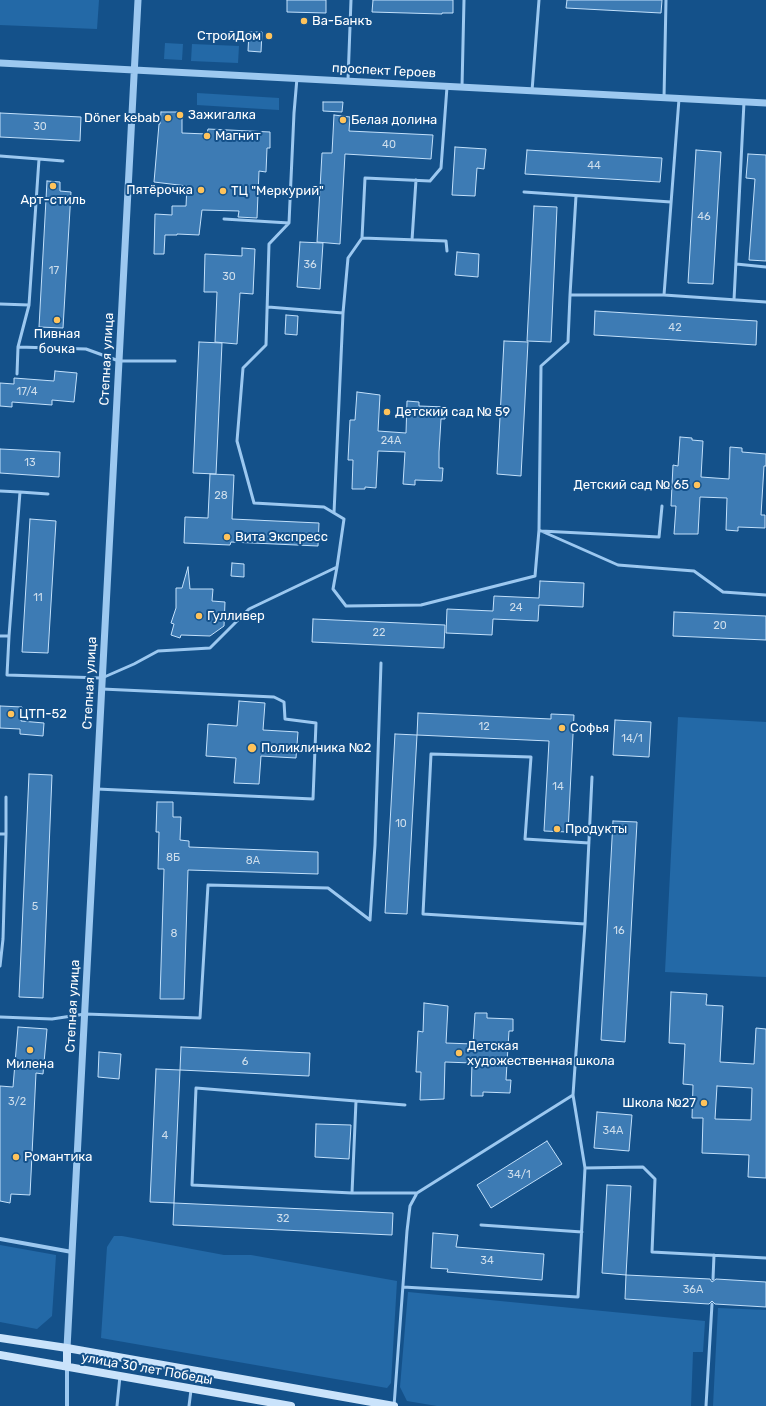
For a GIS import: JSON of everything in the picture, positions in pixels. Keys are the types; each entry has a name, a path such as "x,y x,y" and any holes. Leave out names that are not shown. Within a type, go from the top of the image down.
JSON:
{"main road":[{"path":"0,1338 67,1348 394,1406"},
{"name":"Степная улица","path":"67,1348 67,1366"},
{"name":"улица 30 лет Победы","path":"0,1355 291,1406"}],"street":[{"name":"Степная улица","path":"67,1348 138,0"},
{"name":"проспект Героев","path":"0,63 766,104"},
{"path":"0,1239 72,1252"},
{"path":"67,1366 67,1406"}],"lane":[{"path":"348,81 351,0"},
{"path":"462,87 464,0"},
{"path":"532,91 539,0"},
{"path":"664,98 666,0"},
{"path":"297,78 289,222 269,244 266,346 243,368 237,441 254,503 324,507 344,519 333,589 346,606 421,606 535,576 539,530 541,366 568,342 576,196"},
{"path":"334,513 343,313 348,258 362,238 365,178 430,181 441,168 447,86"},
{"path":"664,295 678,99"},
{"path":"734,300 744,102"},
{"path":"0,156 63,161"},
{"path":"17,374 18,347 29,305 39,159"},
{"path":"412,240 416,180"},
{"path":"524,192 671,202"},
{"path":"224,219 289,222"},
{"path":"362,238 446,241 447,251"},
{"path":"736,264 766,267"},
{"path":"570,295 664,295 766,302"},
{"path":"0,304 29,305"},
{"path":"268,307 343,313"},
{"path":"18,347 86,349 119,361 176,361"},
{"path":"0,491 48,494"},
{"path":"20,492 7,675 102,678 134,664 158,651 210,648 249,609 337,567"},
{"path":"539,530 659,537 662,506"},
{"path":"539,530 618,565 694,572 723,592 766,595"},
{"path":"0,636 9,636"},
{"path":"0,1017 52,1020 85,1014 200,1018 208,885 328,888 370,920 375,845 381,663"},
{"path":"97,789 313,799 316,723 285,719 284,702 274,697 102,689"},
{"path":"585,924 423,914 431,754 531,757 525,839 589,843"},
{"path":"403,1287 578,1297 585,1168 573,1095 585,924 592,776"},
{"path":"0,966 3,939 6,797"},
{"path":"0,834 6,834"},
{"path":"405,1104 196,1088 192,1185 352,1193 417,1193"},
{"path":"394,1406 410,1206 417,1193 573,1095"},
{"path":"352,1193 356,1101"},
{"path":"585,1168 643,1167 655,1179 652,1252 766,1258"},
{"path":"481,1225 582,1232"},
{"path":"713,1279 714,1255"},
{"path":"706,1406 712,1304"},
{"path":"116,1406 120,1376"},
{"path":"189,1406 192,1389"}],"shaded area":[{"path":"0,0 99,0 97,29 0,25"},
{"path":"165,43 183,44 182,60 164,59"},
{"path":"192,44 239,46 238,63 191,61"},
{"path":"197,93 279,98 279,110 197,105"},
{"path":"678,717 766,722 766,977 665,972"},
{"path":"114,1236 122,1236 224,1255 251,1255 397,1281 391,1383 387,1388 101,1338 107,1247"},
{"path":"0,1245 56,1255 52,1316 37,1329 0,1322"},
{"path":"408,1292 705,1321 703,1352 693,1352 691,1406 437,1406 407,1401 400,1387"},
{"path":"718,1308 766,1310 766,1406 713,1406"}],"building":[{"path":"287,0 326,0 326,13 287,12"},
{"path":"373,0 453,0 453,13 372,12"},
{"path":"567,0 662,0 661,13 566,8"},
{"path":"249,32 262,32 261,52 248,51"},
{"path":"323,102 343,102 342,112 323,111"},
{"name":"ТЦ \"Меркурий\"","path":"161,112 182,112 182,133 207,134 208,129 270,132 270,148 267,148 266,172 259,171 257,218 238,217 239,211 202,210 199,235 165,235 164,254 154,254 155,214 172,215 172,206 186,206 187,186 154,182"},
{"path":"0,113 81,117 80,141 0,137"},
{"path":"334,115 350,117 349,131 433,135 431,159 345,154 340,244 317,242 322,153 332,153"},
{"path":"455,147 486,149 484,169 477,168 475,196 452,195"},
{"path":"527,150 662,158 660,182 525,174"},
{"path":"696,150 721,152 713,284 688,283"},
{"path":"748,154 766,155 766,261 749,260 755,179 746,178"},
{"path":"47,181 60,182 60,191 71,192 63,328 39,327"},
{"path":"534,206 557,207 551,342 527,341"},
{"path":"300,242 323,243 320,289 297,287"},
{"path":"242,248 255,249 253,294 240,293 237,344 215,342 217,292 204,292 205,254 242,256"},
{"path":"457,252 479,254 478,277 455,275"},
{"path":"595,311 757,321 756,345 594,335"},
{"path":"286,315 298,316 297,335 285,334"},
{"path":"504,341 528,342 521,476 497,474"},
{"path":"199,342 222,343 216,474 193,473"},
{"path":"55,371 77,373 74,402 52,400 52,405 12,402 12,407 0,406 0,383 14,384 14,378 54,381"},
{"path":"357,392 380,395 378,431 406,433 407,401 419,402 419,406 446,407 445,419 441,419 439,452 439,468 443,468 442,481 415,480 415,485 403,484 405,452 378,451 376,488 365,487 365,489 352,489 353,460 348,460 350,420 355,420"},
{"path":"680,437 703,441 701,477 729,479 730,447 742,448 742,452 766,454 761,515 765,515 765,528 738,527 738,531 726,530 727,498 700,497 698,534 674,534 676,506 671,506 673,465 678,466"},
{"path":"0,449 60,452 59,477 0,473"},
{"path":"210,474 234,475 232,519 319,523 318,546 231,542 230,545 184,543 185,517 208,518"},
{"path":"30,519 56,521 48,653 22,652"},
{"path":"232,563 244,564 244,577 231,576"},
{"name":"Гулливер","path":"188,567 190,589 213,589 212,601 225,602 224,626 210,636 181,635 180,638 171,635 174,624 171,623 176,608 176,588 182,588"},
{"path":"540,581 584,583 583,607 539,605 538,621 493,619 492,635 446,633 447,609 493,611 494,596 539,598"},
{"path":"674,612 766,616 766,640 673,636"},
{"path":"313,619 445,625 444,648 312,642"},
{"name":"Поликлиника №2","path":"239,701 265,703 263,730 298,732 296,758 261,756 259,784 234,783 236,758 206,756 208,724 237,726"},
{"name":"ЦТП-52","path":"0,706 22,707 21,721 44,723 43,736 20,734 20,729 0,728"},
{"path":"418,713 551,719 551,714 574,715 568,832 544,831 549,741 417,735"},
{"path":"615,720 651,722 649,757 613,755"},
{"path":"395,734 417,735 407,914 385,913"},
{"path":"29,774 52,775 43,998 19,997"},
{"path":"157,802 173,802 173,817 181,817 180,840 189,841 189,847 318,852 318,874 188,870 184,999 160,999 164,869 158,869 159,832 156,832"},
{"path":"613,821 637,822 625,1042 601,1040"},
{"name":"Школа №27","path":"671,992 707,994 706,1005 723,1006 720,1062 754,1064 756,1028 766,1029 766,1178 748,1177 749,1155 702,1153 703,1118 692,1118 693,1085 683,1084 685,1044 669,1043","holes":["717,1086 752,1088 751,1120 715,1119"]},
{"name":"Детская художественная школа","path":"424,1003 448,1006 446,1043 473,1044 475,1013 487,1013 487,1018 513,1019 513,1031 509,1031 506,1080 511,1080 510,1093 483,1092 483,1096 471,1096 472,1063 445,1062 444,1099 420,1100 421,1072 416,1072 418,1031 423,1032"},
{"path":"18,1027 47,1029 43,1074 36,1073 30,1195 11,1194 10,1203 0,1201 0,1086 13,1087"},
{"path":"181,1047 310,1053 309,1076 180,1070"},
{"path":"99,1052 121,1054 119,1079 98,1077"},
{"path":"156,1069 180,1070 174,1203 150,1202"},
{"path":"597,1112 632,1115 629,1151 594,1148"},
{"path":"316,1124 351,1125 349,1159 315,1157"},
{"path":"547,1141 562,1164 491,1208 477,1185"},
{"path":"607,1185 631,1186 626,1275 602,1273"},
{"path":"174,1203 393,1213 392,1235 173,1225"},
{"path":"433,1233 458,1235 456,1247 544,1254 542,1280 447,1272 448,1269 431,1268"},
{"path":"626,1275 710,1279 712,1282 716,1279 766,1282 766,1307 715,1304 712,1301 709,1304 625,1299"}],"place":[{"name":"Ва-Банкъ","path":"304,21"},
{"name":"СтройДом","path":"269,36"},
{"name":"Зажигалка","path":"180,115"},
{"name":"Döner kebab","path":"168,118"},
{"name":"Белая долина","path":"343,120"},
{"name":"Магнит","path":"207,136"},
{"name":"Арт-стиль","path":"53,186"},
{"name":"Пятёрочка","path":"201,190"},
{"name":"ТЦ \"Меркурий\"","path":"223,191"},
{"name":"Пивная бочка","path":"57,320"},
{"name":"Детский сад № 59","path":"387,412"},
{"name":"Детский сад № 65","path":"697,485"},
{"name":"Вита Экспресс","path":"227,537"},
{"name":"Гулливер","path":"199,616"},
{"name":"ЦТП-52","path":"11,714"},
{"name":"Софья","path":"562,728"},
{"name":"Поликлиника №2","path":"252,748"},
{"name":"Продукты","path":"557,829"},
{"name":"Милена","path":"30,1050"},
{"name":"Детская художественная школа","path":"459,1053"},
{"name":"Школа №27","path":"704,1103"},
{"name":"Романтика","path":"16,1157"}]}
